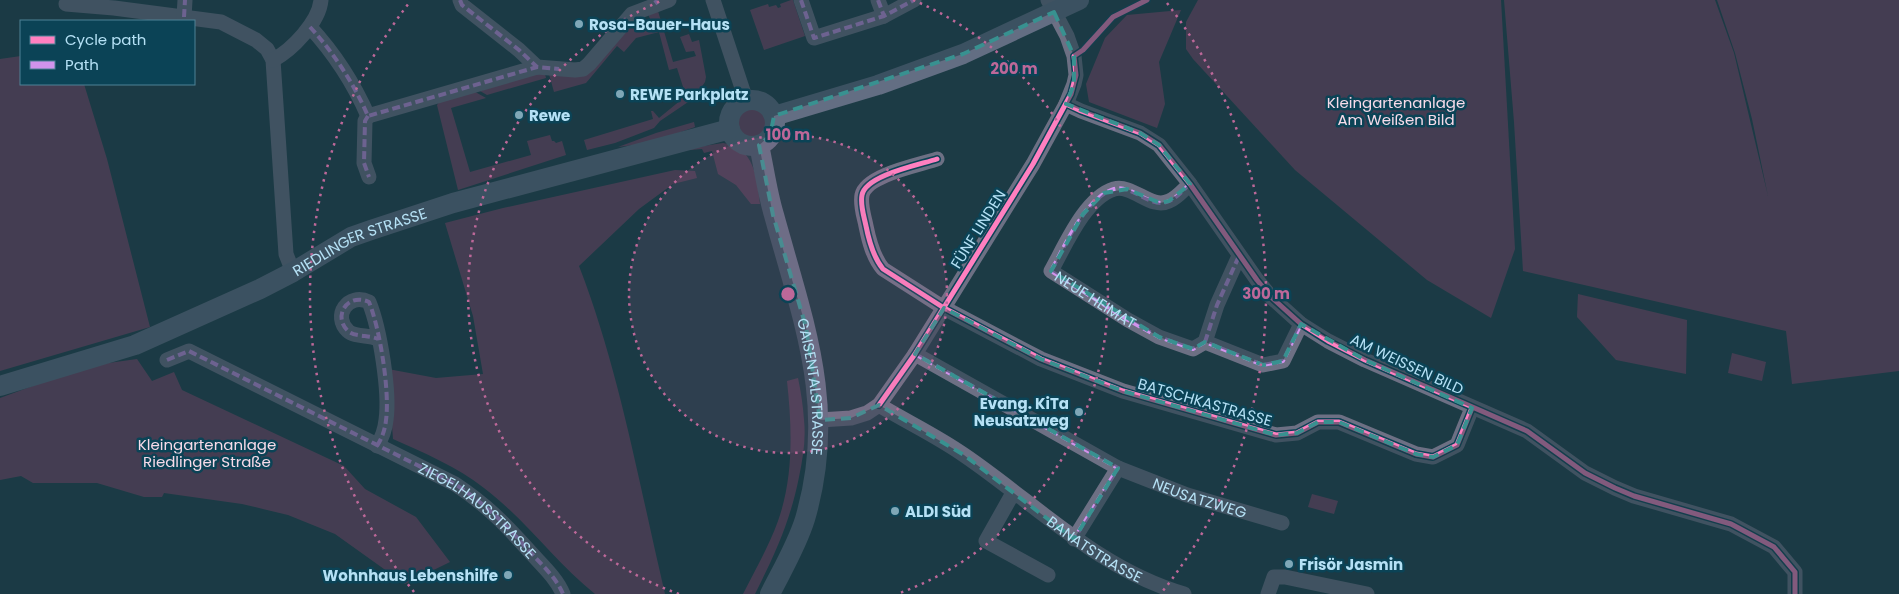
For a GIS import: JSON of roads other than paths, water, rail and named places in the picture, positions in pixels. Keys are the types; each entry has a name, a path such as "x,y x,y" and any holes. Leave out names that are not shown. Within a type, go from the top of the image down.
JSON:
{"main road":[{"path":"774,116 878,85 963,54 1079,0"},
{"path":"746,100 760,101 766,105 774,116 775,123 770,136 759,145 752,146 738,141 730,130 730,115 734,108 746,100"},
{"name":"RIEDLINGER STRASSE","path":"0,386 136,345 213,312 293,272 351,237 436,208 730,130"},
{"name":"GAISENTALSTRASSE","path":"759,145 772,211 806,327 816,375 820,420 814,480 805,520 770,594"}],"street":[{"path":"184,17 185,0"},
{"path":"273,60 282,55 310,27 317,16 321,0"},
{"path":"460,0 462,5 519,50 537,67"},
{"path":"713,0 746,100"},
{"path":"801,0 814,38 884,16 914,0"},
{"path":"878,0 884,16"},
{"name":"FÜNF LINDEN","path":"820,420 851,418 867,413 879,405 915,354 944,308 1033,164 1066,104 1076,75 1074,56 1067,36 1048,0"},
{"path":"369,177 364,162 365,121 368,116 537,67 582,69 589,64 632,14 660,1"},
{"path":"66,4 114,8 221,22 239,30 267,49 273,60 286,254 293,272"},
{"path":"310,27 361,98 368,116"},
{"name":"AM WEISSEN BILD","path":"1066,104 1140,133 1160,145 1190,184 1239,256 1270,296 1301,324 1328,341 1365,360 1527,431 1586,473 1615,488 1634,496 1731,524 1774,547 1795,572 1795,594"},
{"name":"BATSCHKASTRASSE","path":"937,159 882,176 868,185 862,193 862,205 868,238 876,261 883,269 944,308 1041,359 1123,391 1276,435 1297,433 1318,422 1339,422 1416,454 1433,457 1457,445 1472,408"},
{"name":"NEUE HEIMAT","path":"1190,184 1169,201 1160,203 1127,189 1116,188 1104,193 1083,214 1051,271 1128,320 1159,337 1193,349 1204,342 1263,365 1283,362 1301,324"},
{"path":"1204,342 1217,305 1239,256"},
{"path":"377,446 383,435 386,420 386,392 378,339"},
{"name":"ZIEGELHAUSSTRASSE","path":"167,360 189,351 455,484 498,516 537,559 560,587 563,594"},
{"name":"NEUSATZWEG","path":"915,354 1118,468 1187,495 1282,523"},
{"name":"BANATSTRASSE","path":"879,405 964,454 1074,539 1140,578 1184,594"},
{"path":"1074,539 1118,468"},
{"path":"1013,493 986,541 1048,575"},
{"path":"1268,594 1274,576 1351,593 1367,594"}],"place":[{"name":"Rosa-Bauer-Haus","path":"579,24"},
{"name":"REWE Parkplatz","path":"620,94"},
{"name":"Rewe","path":"519,115"},
{"name":"Evang. KiTa Neusatzweg","path":"1079,412"},
{"name":"ALDI Süd","path":"895,511"},
{"name":"Frisör Jasmin","path":"1289,564"},
{"name":"Wohnhaus Lebenshilfe","path":"508,575"}],"park label":[{"name":"Kleingartenanlage Am Weißen Bild","path":"1396,110"},
{"name":"Kleingartenanlage Riedlinger Straße","path":"207,452"}]}
